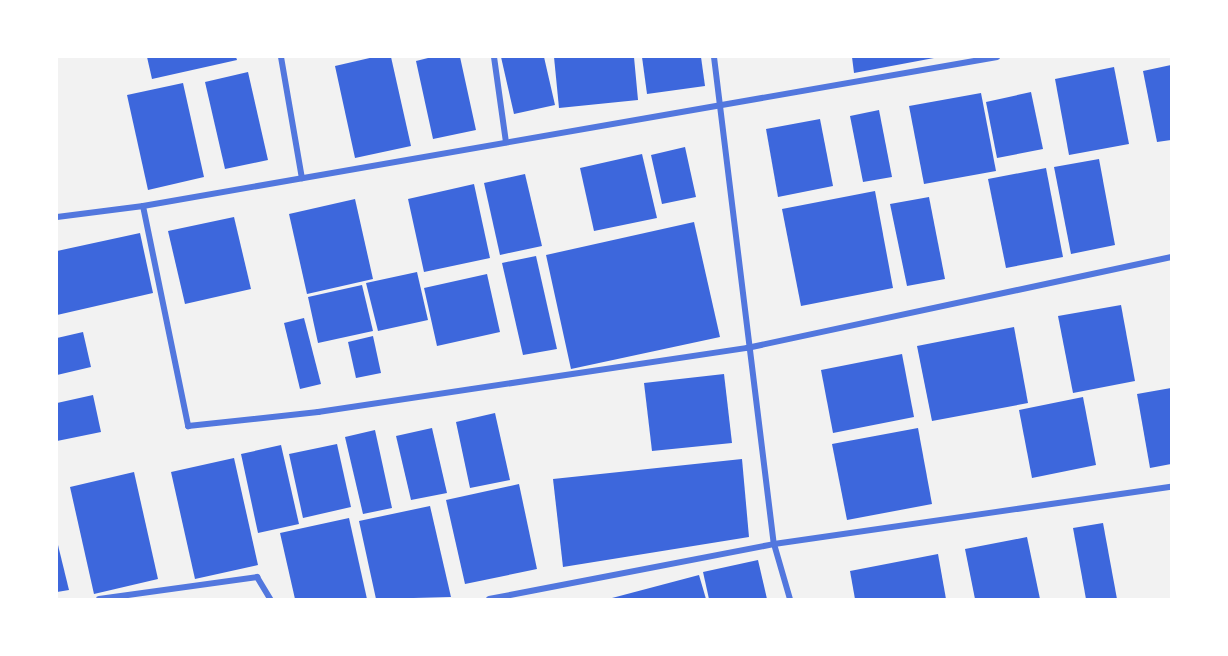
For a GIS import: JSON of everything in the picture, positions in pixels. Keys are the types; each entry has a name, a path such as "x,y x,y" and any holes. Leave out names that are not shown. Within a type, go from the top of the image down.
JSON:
{"street":[{"path":"282,57 303,178"},
{"path":"494,57 506,142"},
{"path":"714,57 721,102 747,348 774,544 790,599"},
{"path":"57,217 143,206 721,102 997,57"},
{"path":"143,206 188,426 318,412 747,348 1171,257"},
{"path":"489,599 774,544 1171,486"},
{"path":"99,599 256,577 270,599"}],"building":[{"path":"147,57 236,57 237,60 152,79"},
{"path":"374,57 391,57 411,146 355,158 335,66"},
{"path":"432,57 460,57 476,130 433,139 416,61"},
{"path":"501,57 544,57 555,105 514,114"},
{"path":"554,57 634,57 638,100 559,108"},
{"path":"642,57 701,57 705,86 647,94"},
{"path":"852,57 934,57 934,58 854,73"},
{"path":"1171,65 1171,140 1157,142 1143,71"},
{"path":"1114,67 1129,144 1069,155 1055,79"},
{"path":"248,72 268,160 225,169 205,82"},
{"path":"183,83 204,177 148,190 127,95"},
{"path":"1031,92 1043,149 997,158 986,102"},
{"path":"981,93 996,171 924,184 909,106"},
{"path":"879,110 892,177 863,182 850,116"},
{"path":"820,119 833,186 778,197 766,129"},
{"path":"685,147 696,197 662,204 651,155"},
{"path":"642,154 657,218 594,231 580,168"},
{"path":"1099,159 1115,245 1071,254 1054,167"},
{"path":"1046,168 1063,257 1006,268 988,179"},
{"path":"525,174 542,246 500,255 484,183"},
{"path":"474,184 490,258 424,272 408,199"},
{"path":"875,191 893,288 801,306 782,209"},
{"path":"929,197 945,279 907,286 890,204"},
{"path":"355,199 373,279 307,294 289,214"},
{"path":"234,217 251,289 185,304 168,231"},
{"path":"694,222 720,337 571,369 546,255"},
{"path":"140,233 153,293 57,315 57,251"},
{"path":"536,256 557,349 523,355 502,263"},
{"path":"417,272 428,320 378,331 366,283"},
{"path":"487,274 500,332 437,346 424,288"},
{"path":"362,285 373,331 318,343 308,297"},
{"path":"1121,305 1135,381 1073,393 1058,316"},
{"path":"304,318 321,384 300,389 284,323"},
{"path":"1014,327 1028,403 932,421 917,346"},
{"path":"83,332 91,367 57,375 57,338"},
{"path":"373,336 381,373 356,378 348,342"},
{"path":"902,354 914,417 833,433 821,370"},
{"path":"724,374 732,443 652,451 644,383"},
{"path":"1171,388 1171,464 1150,468 1137,394"},
{"path":"93,395 101,432 57,441 57,403"},
{"path":"1083,397 1096,465 1032,478 1019,410"},
{"path":"495,413 510,480 470,488 456,422"},
{"path":"432,428 447,493 411,500 396,436"},
{"path":"918,428 932,504 847,520 832,444"},
{"path":"375,430 392,508 363,514 345,437"},
{"path":"337,444 351,507 303,518 289,454"},
{"path":"281,445 299,524 258,533 241,454"},
{"path":"234,458 258,565 195,579 171,472"},
{"path":"742,459 749,537 563,567 553,479"},
{"path":"134,472 158,579 94,594 70,487"},
{"path":"519,484 537,569 465,584 446,500"},
{"path":"430,506 451,597 376,599 359,521"},
{"path":"349,518 367,599 295,599 280,533"},
{"path":"1103,523 1117,599 1086,599 1073,528"},
{"path":"1027,537 1040,599 975,599 965,549"},
{"path":"57,541 69,590 57,592"},
{"path":"938,554 946,599 855,599 850,571"},
{"path":"758,560 767,599 709,599 703,572"},
{"path":"699,575 706,599 612,599 612,598"}]}
